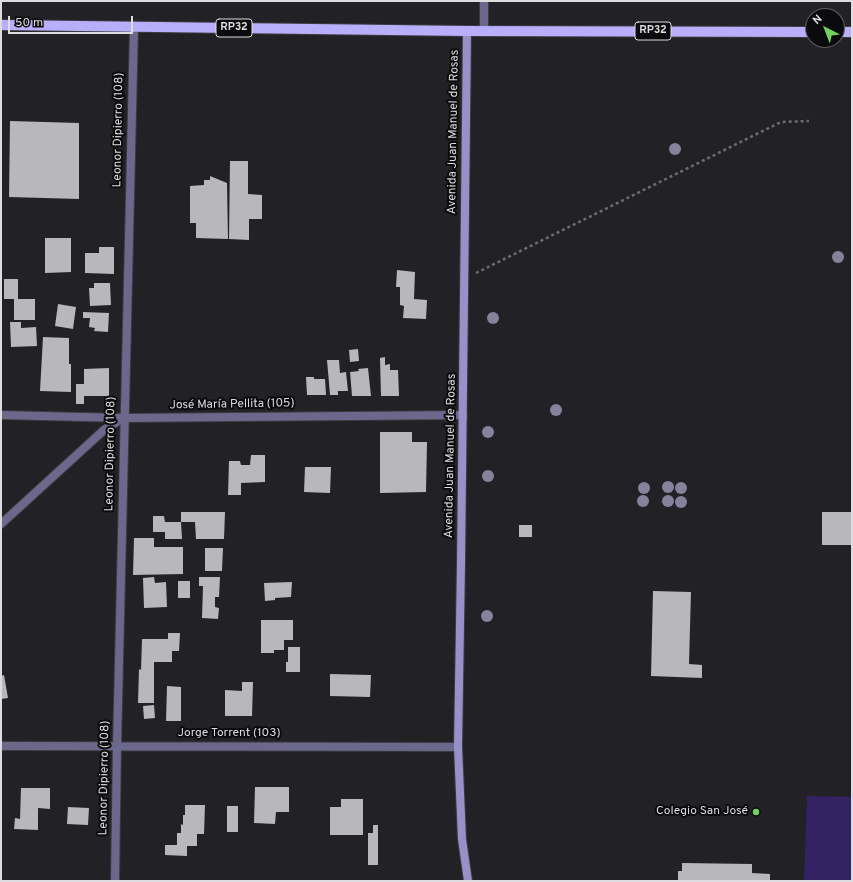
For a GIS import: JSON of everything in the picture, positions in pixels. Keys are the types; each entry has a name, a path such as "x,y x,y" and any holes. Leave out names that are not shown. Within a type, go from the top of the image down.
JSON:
{"main road":[{"name":"RP32","path":"1,25 467,31 805,32"},
{"name":"Avenida Juan Manuel de Rosas","path":"467,31 458,747 462,839 468,881"}],"street":[{"path":"484,1 484,31"},
{"name":"Leonor Dipierro (108)","path":"115,881 124,418 134,27"},
{"name":"José María Pellita (105)","path":"1,415 124,418 463,415"},
{"path":"1,524 104,430 124,418"},
{"name":"Jorge Torrent (103)","path":"1,746 117,745 458,747"}],"path":[{"path":"465,278 781,122 809,121"}],"shaded area":[{"path":"807,796 852,797 852,881 804,881"}],"building":[{"path":"10,121 79,123 79,199 9,197"},
{"path":"230,161 248,161 248,194 262,195 262,219 249,219 249,240 229,239"},
{"path":"210,176 227,183 228,239 196,238 196,223 190,223 190,186 204,185 204,180 210,180"},
{"path":"45,238 71,238 71,272 45,273"},
{"path":"99,247 114,247 114,274 85,273 85,253 99,253"},
{"path":"397,270 415,272 414,299 427,300 426,319 403,318 404,306 400,305 400,287 396,287"},
{"path":"4,279 18,279 18,299 35,299 35,320 14,320 14,299 4,299"},
{"path":"94,283 110,283 111,305 90,306 89,288 94,288"},
{"path":"58,304 76,307 73,329 55,326"},
{"path":"83,312 109,313 108,332 94,331 95,328 89,327 90,318 83,318"},
{"path":"10,322 21,322 21,328 36,327 37,346 11,347"},
{"path":"43,337 69,338 71,392 40,391"},
{"path":"358,349 359,361 350,362 349,350"},
{"path":"385,357 385,365 390,364 390,370 398,370 399,396 381,396 380,358"},
{"path":"327,360 339,360 340,373 346,372 348,391 338,391 338,395 330,395"},
{"path":"109,368 109,396 84,396 84,404 76,404 76,384 84,384 84,369"},
{"path":"368,368 371,396 352,396 350,372"},
{"path":"306,377 325,379 326,395 307,395"},
{"path":"380,432 412,432 412,442 427,442 426,492 380,493"},
{"path":"251,455 265,455 265,482 241,483 241,495 228,495 229,461 240,461 241,465 250,465"},
{"path":"305,467 331,467 330,493 304,492"},
{"path":"181,512 225,512 224,539 196,539 195,522 181,522"},
{"path":"822,512 852,512 852,545 822,545"},
{"path":"153,516 164,516 165,522 181,522 182,539 165,539 165,532 153,532"},
{"path":"519,525 532,525 532,537 519,537"},
{"path":"134,538 154,538 154,547 183,547 183,574 133,575"},
{"path":"205,548 223,548 222,571 205,571"},
{"path":"154,577 155,583 166,582 167,607 144,608 143,578"},
{"path":"199,577 220,577 219,597 215,597 215,607 219,608 218,619 202,618 203,586 199,586"},
{"path":"178,581 190,581 190,598 178,598"},
{"path":"292,582 291,597 275,598 275,600 265,601 264,583"},
{"path":"653,591 691,592 689,664 702,665 702,678 651,676"},
{"path":"261,620 293,620 293,640 284,640 284,650 274,650 274,653 261,653"},
{"path":"168,633 180,633 179,651 172,651 172,662 154,662 154,703 138,703 142,639 168,639"},
{"path":"288,647 300,647 300,672 286,672"},
{"path":"330,674 371,675 370,697 330,696"},
{"path":"4,675 8,698 1,699 1,676"},
{"path":"242,682 253,682 252,716 225,716 225,690 242,691"},
{"path":"167,686 181,687 181,721 166,721"},
{"path":"154,705 155,718 144,719 143,706"},
{"path":"255,787 289,787 289,812 276,812 275,824 254,823"},
{"path":"21,788 50,788 50,809 38,808 38,830 14,829 15,818 20,819"},
{"path":"341,799 363,799 363,835 330,835 330,807 341,807"},
{"path":"185,805 205,805 204,834 197,834 197,846 187,846 187,856 165,855 165,845 177,845 177,833 181,833 183,815 185,815"},
{"path":"227,806 238,806 238,832 227,832"},
{"path":"68,807 89,808 88,825 67,824"},
{"path":"373,825 378,825 378,865 368,865 368,833 373,833"},
{"path":"682,863 752,864 752,873 770,874 770,881 678,881 678,871 682,871"}],"place":[{"name":"Colegio San José","path":"756,812"}]}
